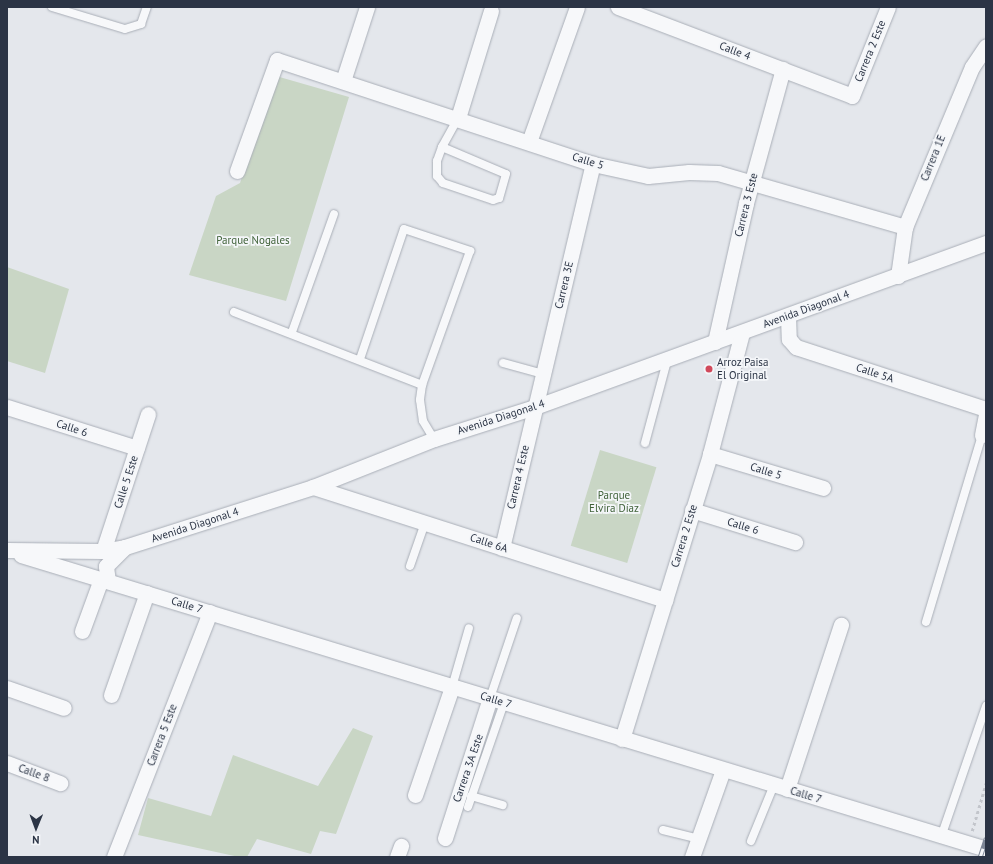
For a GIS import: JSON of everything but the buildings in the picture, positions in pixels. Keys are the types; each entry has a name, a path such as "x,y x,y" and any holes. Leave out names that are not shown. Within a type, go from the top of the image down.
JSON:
{"street":[{"path":"343,81 367,7"},
{"path":"530,142 577,7"},
{"name":"Calle 4","path":"618,7 852,96"},
{"name":"Carrera 2 Este","path":"852,96 888,7"},
{"path":"458,118 491,12"},
{"name":"Carrera 1E","path":"898,276 905,227 972,67 986,46"},
{"name":"Calle 5","path":"236,171 277,60 458,118 593,164 648,176 689,172 752,181 905,227"},
{"name":"Carrera 3 Este","path":"715,342 752,181 783,69"},
{"name":"Carrera 3E","path":"535,407 593,164"},
{"path":"985,243 986,228"},
{"name":"Avenida Diagonal 4","path":"7,550 103,551 125,547 313,488 434,439 535,407 668,357 742,333 985,243"},
{"name":"Calle 5A","path":"788,316 789,339 796,347 986,409"},
{"name":"Carrera 2 Este","path":"622,739 710,454 742,333"},
{"name":"Calle 6","path":"7,407 137,448"},
{"name":"Carrera 4 Este","path":"502,548 535,407"},
{"name":"Calle 5 Este","path":"103,551 148,414"},
{"path":"982,435 986,415"},
{"name":"Calle 5","path":"710,454 823,488"},
{"name":"Calle 6A","path":"313,488 665,600"},
{"name":"Calle 6","path":"692,510 795,542"},
{"path":"82,631 105,580 106,566 125,547"},
{"name":"Calle 7","path":"7,550 986,850"},
{"path":"110,695 147,593"},
{"name":"Carrera 5 Este","path":"114,857 210,612"},
{"path":"780,787 841,625"},
{"path":"415,795 452,687"},
{"path":"7,688 64,708"},
{"name":"Carrera 3A Este","path":"445,838 490,698"},
{"name":"Calle 8","path":"7,763 60,783"},
{"path":"692,857 723,770"},
{"path":"984,857 986,850"}],"lane":[{"path":"52,7 125,29 141,24 147,7"},
{"path":"442,147 506,174 499,198 493,200 443,183 437,176 437,161 442,147 458,118"},
{"path":"292,332 334,214"},
{"path":"360,359 404,229 470,251 422,385 420,400 423,421 434,439"},
{"path":"234,312 292,332 422,385"},
{"path":"645,443 668,357"},
{"path":"503,363 543,374"},
{"path":"926,622 982,435"},
{"path":"410,566 425,523"},
{"path":"490,698 517,618"},
{"path":"452,687 469,628"},
{"path":"468,807 504,703"},
{"path":"941,837 986,706"},
{"path":"751,841 780,787"},
{"path":"471,796 503,806"},
{"path":"663,830 699,839"}],"path":[{"path":"972,830 986,784"}],"green space":[{"name":"Parque Nogales","path":"276,76 349,97 286,301 189,275 216,196 240,183"},
{"path":"7,267 69,289 45,373 7,361"},
{"name":"Parque Elvira Díaz","path":"600,450 656,467 627,563 571,546"},
{"path":"353,728 373,736 336,834 320,831 311,854 257,839 247,857 239,857 138,835 148,798 211,816 233,755 318,786"}],"railway":[{"path":"980,857 986,838"}],"place":[{"name":"Arroz Paisa El Original","path":"709,369"}]}
